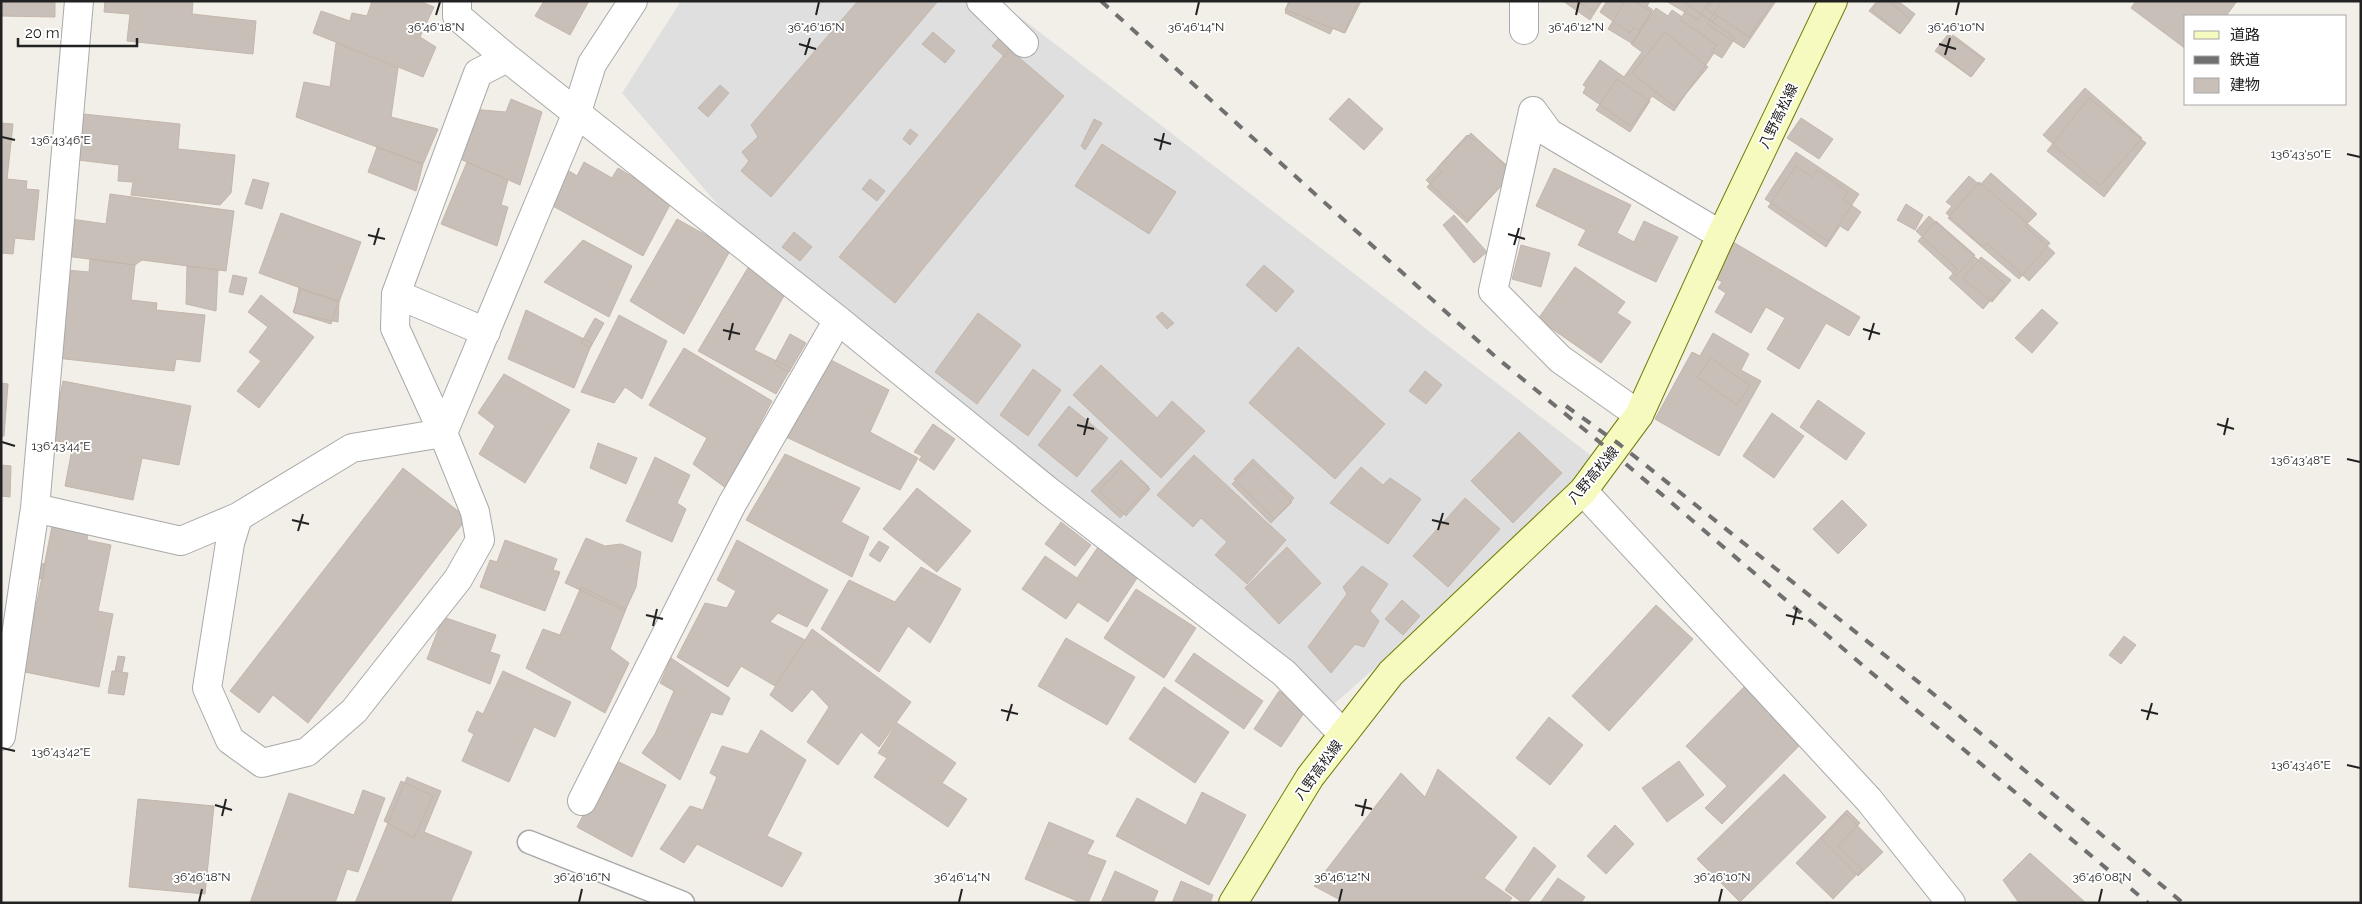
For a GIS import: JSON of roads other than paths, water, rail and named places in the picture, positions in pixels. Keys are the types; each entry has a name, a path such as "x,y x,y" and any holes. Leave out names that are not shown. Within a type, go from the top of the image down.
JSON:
{"main road":[{"name":"八野高松線","path":"1233,903 1310,777 1391,673 1583,491 1639,415 1721,235 1833,1"}],"street":[{"path":"1,736 35,508 79,1"},
{"path":"457,1 457,16 507,58 838,320 1048,490 1284,673 1343,734"},
{"path":"443,433 576,114 592,64 633,1"},
{"path":"981,1 1024,43"},
{"path":"1524,1 1524,30"},
{"path":"238,517 230,543 207,688 230,740 262,763 307,752 354,712 458,579 480,540 475,512 443,433 394,328 396,294 478,74 507,58"},
{"path":"1639,415 1560,359 1493,291 1533,111 1549,133 1721,235"},
{"path":"396,294 486,332"},
{"path":"582,801 732,504 838,320"},
{"path":"35,508 182,541 238,517 352,448 443,433"},
{"path":"1583,491 1869,800 1951,903"}],"lane":[{"path":"529,842 683,903"}],"railway":[{"path":"1101,1 1497,358 1613,453 1867,669 2148,903"},
{"path":"1566,406 1619,444 1931,692 2183,903"}]}
